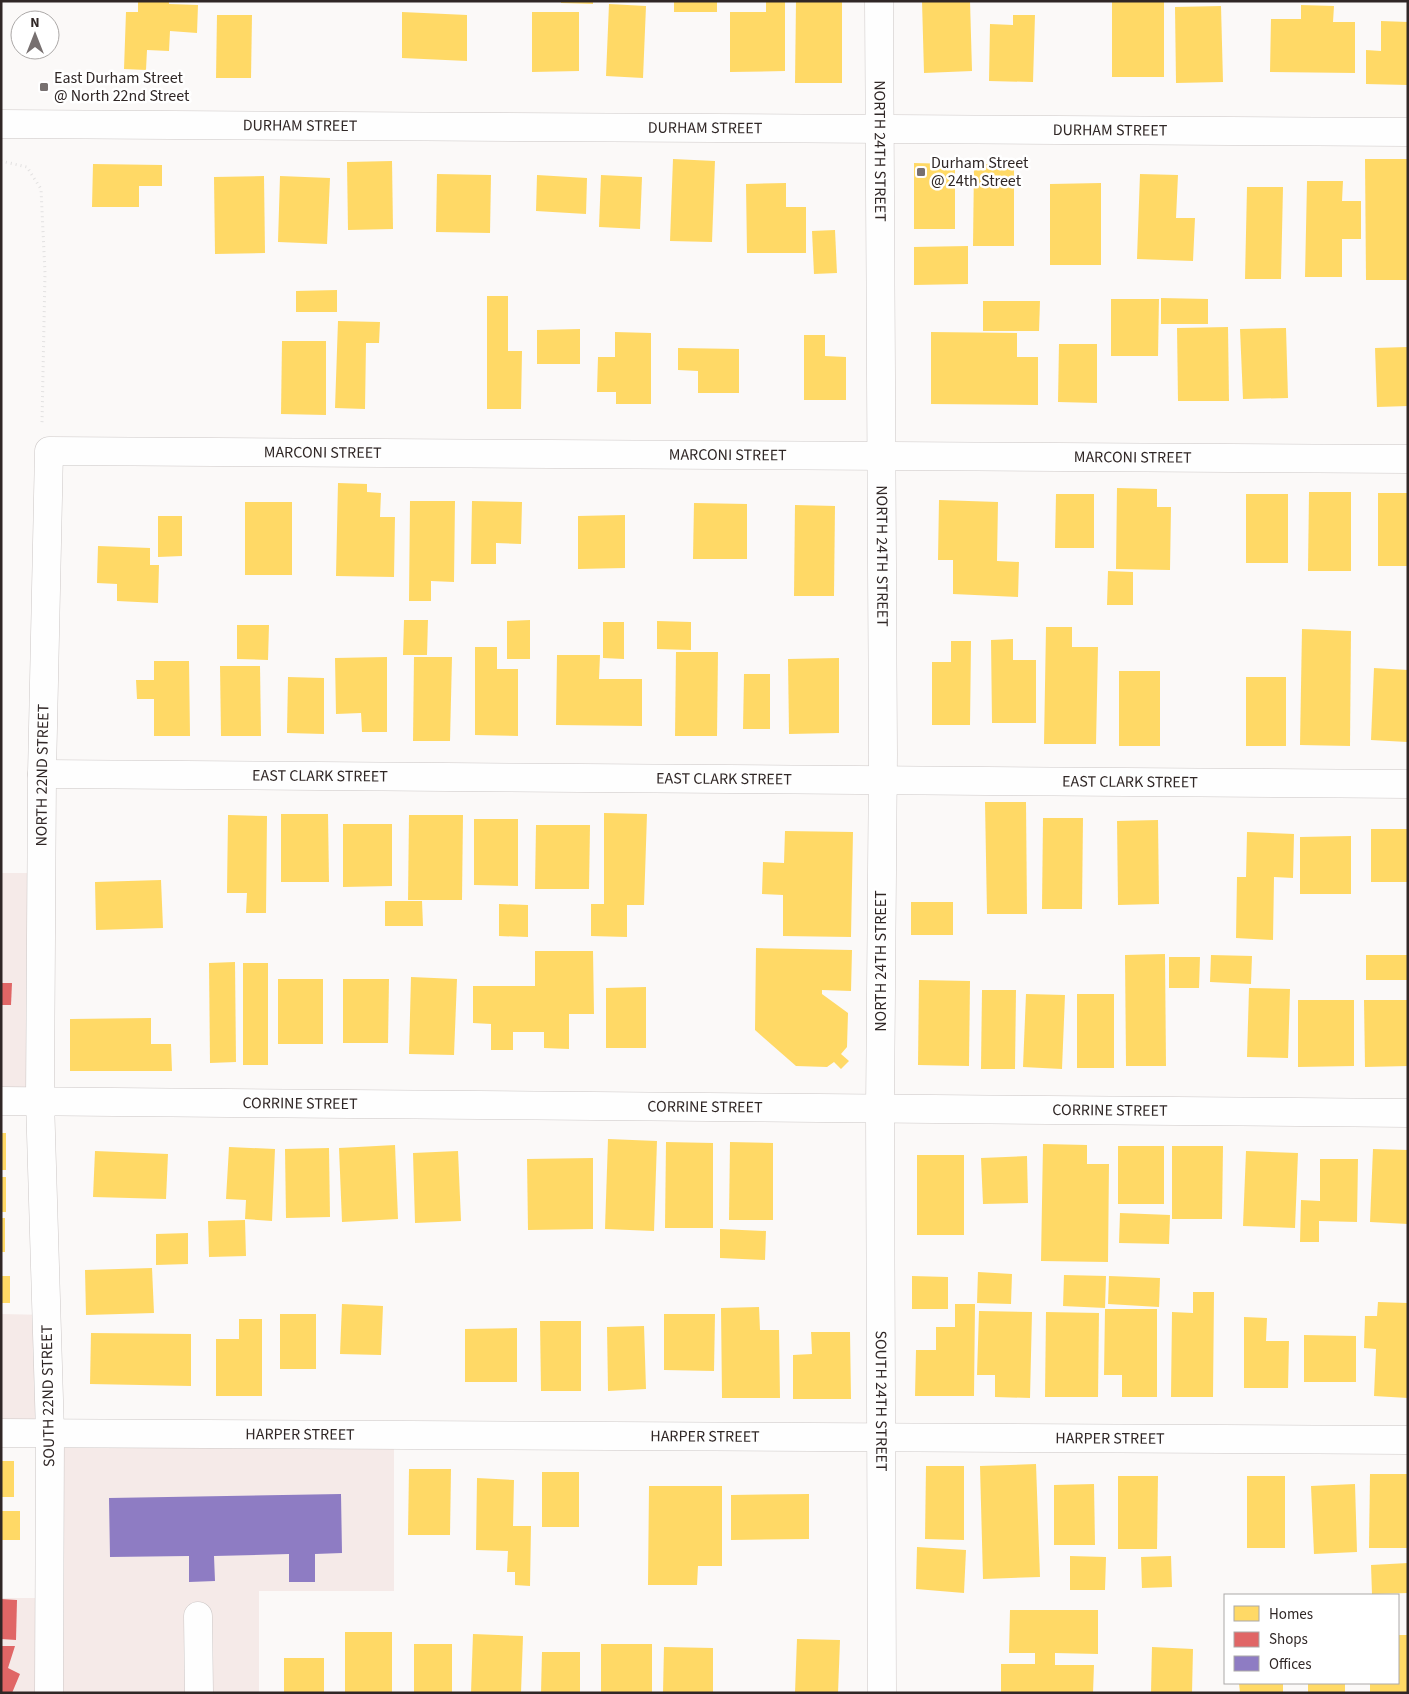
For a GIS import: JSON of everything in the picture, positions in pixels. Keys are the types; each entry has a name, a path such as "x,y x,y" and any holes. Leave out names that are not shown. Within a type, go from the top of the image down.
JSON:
{"street":[{"name":"NORTH 24TH STREET","path":"879,1 883,779 880,1110"},
{"name":"DURHAM STREET","path":"1,124 1408,132"},
{"name":"MARCONI STREET","path":"49,451 1408,460"},
{"name":"NORTH 22ND STREET","path":"40,1100 42,774 49,451"},
{"name":"EAST CLARK STREET","path":"42,774 1408,784"},
{"name":"SOUTH 22ND STREET","path":"40,1100 50,1433 49,1693"},
{"name":"CORRINE STREET","path":"1,1101 880,1110 1408,1113"},
{"name":"SOUTH 24TH STREET","path":"880,1110 882,1693"},
{"name":"HARPER STREET","path":"1,1433 1408,1440"},
{"path":"198,1616 199,1693"}],"path":[{"path":"1,161 27,168 41,189 45,273 42,434 49,451"}],"shaded area":[{"path":"1,873 42,873 42,1100 1,1101"},
{"path":"1,1314 49,1315 49,1432 394,1439 394,1591 259,1591 259,1693 48,1693 45,1432 1,1432"},
{"path":"1,1598 42,1598 44,1693 1,1693"}],"building: Homes":[{"path":"138,1 169,1 169,4 198,5 197,33 170,31 169,51 147,50 146,70 124,69 126,12 138,12"},
{"path":"561,1 593,1 593,4 561,3"},
{"path":"674,1 717,1 717,12 674,12"},
{"path":"766,1 785,1 785,71 730,72 730,12 766,12"},
{"path":"796,1 842,1 842,83 795,83"},
{"path":"922,1 970,1 972,71 924,73"},
{"path":"1112,1 1164,1 1164,77 1112,77"},
{"path":"609,4 646,6 643,78 606,76"},
{"path":"1301,5 1334,6 1333,22 1355,22 1355,73 1270,72 1271,19 1301,19"},
{"path":"1221,6 1223,82 1176,83 1175,7"},
{"path":"402,12 467,15 467,61 402,58"},
{"path":"532,12 579,12 579,71 532,72"},
{"path":"217,15 252,15 251,78 216,78"},
{"path":"1013,15 1035,15 1033,82 989,81 990,24 1013,25"},
{"path":"1381,21 1408,22 1408,85 1366,84 1366,50 1381,51"},
{"path":"673,159 715,161 712,242 670,241"},
{"path":"1365,159 1408,159 1408,280 1366,280"},
{"path":"392,161 393,229 348,230 347,162"},
{"path":"914,163 955,164 955,229 914,229"},
{"path":"93,164 162,165 162,186 139,186 139,207 92,207"},
{"path":"974,164 1014,164 1014,246 973,246"},
{"path":"437,174 491,175 490,233 436,232"},
{"path":"1140,174 1178,175 1176,218 1195,218 1193,261 1137,259"},
{"path":"537,175 587,178 586,214 536,211"},
{"path":"601,175 642,177 640,229 599,227"},
{"path":"264,176 265,253 215,254 214,177"},
{"path":"280,176 330,178 327,244 278,242"},
{"path":"1307,181 1343,181 1342,201 1361,201 1361,239 1342,239 1342,277 1305,277"},
{"path":"786,183 786,207 806,207 806,253 747,253 746,184"},
{"path":"1101,183 1101,265 1050,265 1050,184"},
{"path":"1247,187 1283,187 1281,279 1245,279"},
{"path":"835,230 837,273 814,274 812,231"},
{"path":"968,246 968,284 914,285 914,247"},
{"path":"337,290 337,312 296,312 296,291"},
{"path":"487,296 508,296 508,351 522,351 521,409 487,409"},
{"path":"1161,298 1208,299 1208,324 1161,324"},
{"path":"1111,299 1159,299 1158,356 1111,356"},
{"path":"983,301 1040,301 1039,331 983,331"},
{"path":"338,321 380,322 379,343 366,343 365,409 335,408"},
{"path":"1228,327 1229,401 1178,401 1177,328"},
{"path":"1286,328 1288,398 1243,399 1240,329"},
{"path":"580,329 580,364 537,364 537,330"},
{"path":"615,332 651,333 651,404 616,404 616,392 597,392 598,357 615,357"},
{"path":"931,332 1017,333 1017,357 1038,357 1038,405 931,404"},
{"path":"804,335 825,335 825,356 846,357 846,400 804,400"},
{"path":"282,341 326,341 326,415 281,414"},
{"path":"1059,344 1097,344 1097,403 1058,402"},
{"path":"1408,347 1408,406 1377,407 1375,348"},
{"path":"678,348 739,349 739,393 698,393 698,371 678,370"},
{"path":"338,483 367,484 367,492 381,493 380,517 395,517 394,577 336,576"},
{"path":"1117,488 1157,489 1157,507 1171,507 1170,570 1116,569"},
{"path":"1309,492 1351,492 1351,571 1308,571"},
{"path":"1378,493 1408,493 1408,566 1378,566"},
{"path":"1056,494 1094,494 1094,548 1055,548"},
{"path":"1246,494 1288,494 1288,563 1246,563"},
{"path":"939,500 998,502 997,561 1019,562 1018,597 953,594 953,560 938,560"},
{"path":"410,501 455,501 454,582 431,581 431,601 409,601"},
{"path":"472,501 522,502 521,544 496,543 496,564 471,564"},
{"path":"245,502 292,502 292,575 245,575"},
{"path":"694,503 747,504 747,559 693,559"},
{"path":"795,505 835,506 834,596 794,596"},
{"path":"625,515 625,568 578,569 578,516"},
{"path":"158,516 182,516 182,556 158,557"},
{"path":"98,546 150,548 150,565 159,565 158,603 117,601 117,584 97,583"},
{"path":"1108,571 1133,572 1133,605 1107,605"},
{"path":"404,620 428,620 427,655 403,655"},
{"path":"530,620 530,659 507,659 507,621"},
{"path":"657,621 691,622 691,650 657,649"},
{"path":"603,622 624,622 624,659 603,658"},
{"path":"237,625 269,625 268,660 237,659"},
{"path":"1046,627 1072,627 1072,647 1098,647 1096,744 1044,744"},
{"path":"1302,629 1351,631 1350,746 1300,745"},
{"path":"1013,639 1013,660 1036,660 1036,723 992,723 991,640"},
{"path":"951,641 971,641 970,725 932,725 932,662 951,662"},
{"path":"475,647 497,647 497,669 518,669 518,736 475,735"},
{"path":"676,652 718,652 717,736 675,736"},
{"path":"557,655 600,655 599,679 642,679 642,726 556,725"},
{"path":"387,657 387,732 362,732 361,713 336,714 335,658"},
{"path":"414,657 452,657 450,741 413,741"},
{"path":"839,658 839,733 789,734 788,659"},
{"path":"154,661 189,661 190,736 154,736 154,699 137,699 136,680 154,680"},
{"path":"220,666 260,666 261,736 221,736"},
{"path":"1374,668 1408,670 1407,742 1371,740"},
{"path":"1119,671 1160,671 1160,746 1119,746"},
{"path":"744,674 770,674 770,729 743,729"},
{"path":"288,677 324,678 324,734 287,733"},
{"path":"1246,677 1286,677 1286,746 1246,746"},
{"path":"985,802 1026,802 1027,914 987,914"},
{"path":"604,813 647,814 644,905 627,905 627,937 591,936 591,904 604,904"},
{"path":"281,814 328,814 329,882 281,882"},
{"path":"228,815 267,816 266,913 246,913 247,893 227,893"},
{"path":"409,815 463,815 462,900 408,900"},
{"path":"1043,818 1083,818 1082,909 1042,909"},
{"path":"474,819 518,819 518,886 474,885"},
{"path":"1158,820 1159,904 1118,905 1117,821"},
{"path":"343,824 392,824 392,886 343,887"},
{"path":"536,825 590,825 589,889 535,889"},
{"path":"1371,829 1408,829 1408,882 1371,882"},
{"path":"785,831 853,832 851,937 783,936 783,895 762,894 763,862 784,863"},
{"path":"1247,832 1294,834 1293,878 1274,877 1273,940 1236,938 1237,877 1246,877"},
{"path":"1351,836 1351,894 1300,894 1300,837"},
{"path":"161,880 163,928 96,930 95,882"},
{"path":"385,901 422,901 423,926 385,926"},
{"path":"911,902 953,902 953,935 911,935"},
{"path":"499,904 528,905 528,937 499,936"},
{"path":"756,948 852,950 851,991 822,990 822,994 848,1013 847,1047 841,1054 849,1061 841,1069 834,1062 827,1067 796,1066 755,1030"},
{"path":"535,951 593,951 594,1014 569,1014 569,1049 544,1048 544,1032 513,1032 513,1050 491,1050 491,1024 473,1023 473,986 535,986"},
{"path":"1165,954 1166,1066 1126,1066 1125,955"},
{"path":"1211,955 1252,956 1251,984 1210,982"},
{"path":"1366,955 1408,955 1408,980 1366,980"},
{"path":"1169,957 1200,957 1199,988 1169,988"},
{"path":"235,962 236,1062 210,1063 209,963"},
{"path":"243,963 268,963 268,1065 243,1065"},
{"path":"411,977 457,979 454,1055 409,1054"},
{"path":"278,979 323,979 323,1044 278,1044"},
{"path":"343,979 389,979 388,1043 343,1043"},
{"path":"919,980 970,981 969,1066 918,1065"},
{"path":"646,987 646,1048 606,1048 606,988"},
{"path":"1249,988 1290,989 1288,1058 1247,1057"},
{"path":"982,990 1016,990 1015,1069 981,1069"},
{"path":"1026,994 1065,995 1062,1069 1023,1067"},
{"path":"1077,994 1114,994 1114,1068 1077,1068"},
{"path":"1298,1000 1354,1000 1354,1066 1298,1067"},
{"path":"1364,1000 1408,1000 1408,1066 1365,1067"},
{"path":"151,1018 151,1044 171,1044 172,1071 70,1071 70,1019"},
{"path":"1,1133 6,1133 6,1170 1,1170"},
{"path":"608,1139 657,1141 654,1231 605,1229"},
{"path":"666,1142 713,1143 713,1228 665,1228"},
{"path":"730,1142 773,1143 773,1220 729,1220"},
{"path":"1043,1144 1087,1145 1087,1164 1109,1164 1108,1262 1041,1261"},
{"path":"395,1145 398,1219 342,1222 339,1148"},
{"path":"1118,1146 1164,1146 1164,1204 1118,1204"},
{"path":"1172,1146 1223,1146 1222,1219 1172,1219"},
{"path":"229,1147 275,1149 272,1221 245,1219 246,1200 226,1199"},
{"path":"329,1148 330,1217 286,1218 285,1149"},
{"path":"1373,1149 1408,1150 1408,1224 1370,1222"},
{"path":"95,1151 168,1154 166,1199 93,1197"},
{"path":"458,1151 461,1221 415,1223 413,1153"},
{"path":"1246,1151 1298,1153 1295,1228 1243,1226"},
{"path":"917,1155 964,1155 964,1235 917,1235"},
{"path":"1027,1156 1028,1203 983,1204 981,1158"},
{"path":"593,1158 593,1229 528,1230 527,1159"},
{"path":"1320,1159 1358,1159 1357,1222 1319,1221 1319,1242 1300,1242 1301,1200 1320,1201"},
{"path":"1,1177 6,1177 6,1212 1,1212"},
{"path":"1120,1213 1170,1215 1169,1244 1119,1243"},
{"path":"1,1218 5,1218 5,1252 1,1252"},
{"path":"245,1220 246,1256 209,1257 208,1221"},
{"path":"720,1229 766,1231 765,1260 720,1258"},
{"path":"188,1233 188,1264 156,1265 156,1234"},
{"path":"152,1268 154,1313 86,1315 85,1270"},
{"path":"978,1272 1012,1274 1011,1304 977,1303"},
{"path":"1064,1275 1106,1276 1105,1308 1063,1306"},
{"path":"1,1276 10,1276 10,1303 1,1303"},
{"path":"912,1276 948,1277 948,1309 912,1309"},
{"path":"1109,1276 1160,1278 1159,1307 1108,1304"},
{"path":"1193,1292 1214,1292 1213,1397 1171,1397 1172,1312 1193,1313"},
{"path":"1378,1302 1408,1303 1408,1398 1374,1396 1376,1349 1364,1348 1365,1316 1377,1316"},
{"path":"342,1304 383,1306 381,1355 340,1354"},
{"path":"955,1304 975,1304 974,1396 915,1396 916,1350 936,1350 936,1327 955,1327"},
{"path":"759,1307 760,1330 779,1330 780,1398 722,1398 721,1308"},
{"path":"1105,1309 1157,1309 1157,1397 1122,1397 1122,1375 1104,1375"},
{"path":"979,1311 1032,1312 1030,1398 995,1397 995,1375 977,1375"},
{"path":"1046,1312 1099,1313 1098,1397 1045,1397"},
{"path":"280,1314 316,1314 316,1369 280,1369"},
{"path":"664,1314 715,1314 714,1371 664,1370"},
{"path":"1244,1317 1267,1318 1266,1341 1289,1341 1288,1388 1244,1388"},
{"path":"239,1319 262,1319 262,1396 216,1396 216,1339 239,1339"},
{"path":"540,1321 581,1321 581,1391 541,1391"},
{"path":"644,1326 646,1389 608,1391 607,1327"},
{"path":"517,1328 517,1382 465,1382 465,1329"},
{"path":"811,1332 850,1332 851,1399 793,1399 793,1355 812,1354"},
{"path":"91,1333 191,1334 191,1386 90,1384"},
{"path":"1304,1335 1356,1336 1356,1382 1304,1382"},
{"path":"1,1461 14,1461 14,1497 1,1497"},
{"path":"1036,1464 1040,1577 983,1579 980,1466"},
{"path":"926,1466 964,1466 964,1540 925,1539"},
{"path":"409,1469 451,1469 450,1535 408,1535"},
{"path":"542,1472 579,1472 579,1527 542,1527"},
{"path":"1370,1474 1408,1474 1408,1548 1369,1548"},
{"path":"1118,1476 1158,1476 1157,1549 1118,1549"},
{"path":"1247,1476 1285,1476 1285,1548 1247,1548"},
{"path":"477,1478 514,1480 513,1526 531,1526 530,1586 515,1585 515,1572 507,1572 508,1551 476,1550"},
{"path":"1094,1484 1095,1545 1054,1545 1054,1485"},
{"path":"1355,1484 1357,1552 1314,1554 1311,1486"},
{"path":"649,1486 722,1486 722,1566 698,1566 697,1585 648,1585"},
{"path":"809,1494 809,1539 731,1540 731,1495"},
{"path":"1,1511 20,1511 20,1540 1,1540"},
{"path":"917,1547 966,1550 964,1593 916,1589"},
{"path":"1070,1556 1106,1557 1105,1590 1070,1590"},
{"path":"1171,1556 1172,1587 1142,1588 1141,1557"},
{"path":"1408,1563 1408,1593 1372,1594 1371,1565"},
{"path":"1010,1610 1098,1610 1098,1654 1055,1653 1055,1665 1094,1665 1093,1693 1001,1693 1001,1664 1035,1664 1035,1653 1009,1653"},
{"path":"345,1632 392,1632 392,1693 345,1693"},
{"path":"473,1634 523,1636 521,1693 471,1693"},
{"path":"1399,1635 1408,1635 1408,1693 1370,1693 1370,1684 1399,1684"},
{"path":"797,1639 840,1640 838,1693 795,1693"},
{"path":"414,1644 452,1644 452,1693 414,1693"},
{"path":"601,1644 652,1644 652,1693 601,1693"},
{"path":"664,1647 713,1648 713,1693 663,1693"},
{"path":"1152,1647 1193,1649 1192,1693 1151,1693"},
{"path":"542,1652 580,1652 580,1693 541,1693"},
{"path":"284,1658 324,1658 324,1693 284,1693"},
{"path":"1239,1684 1283,1684 1283,1693 1240,1693"},
{"path":"1308,1684 1345,1684 1345,1693 1308,1693"}],"building: Shops":[{"path":"1,983 12,983 11,1005 1,1005"},
{"path":"1,1599 17,1600 16,1640 1,1639"},
{"path":"1,1646 15,1646 8,1668 20,1674 12,1693 1,1693"}],"building: Offices":[{"path":"341,1494 342,1553 315,1554 315,1582 289,1582 289,1554 214,1556 215,1581 189,1582 189,1556 110,1557 109,1498"}],"place":[{"name":"East Durham Street @ North 22nd Street","path":"44,87"},
{"name":"Durham Street @ 24th Street","path":"921,172"}]}
